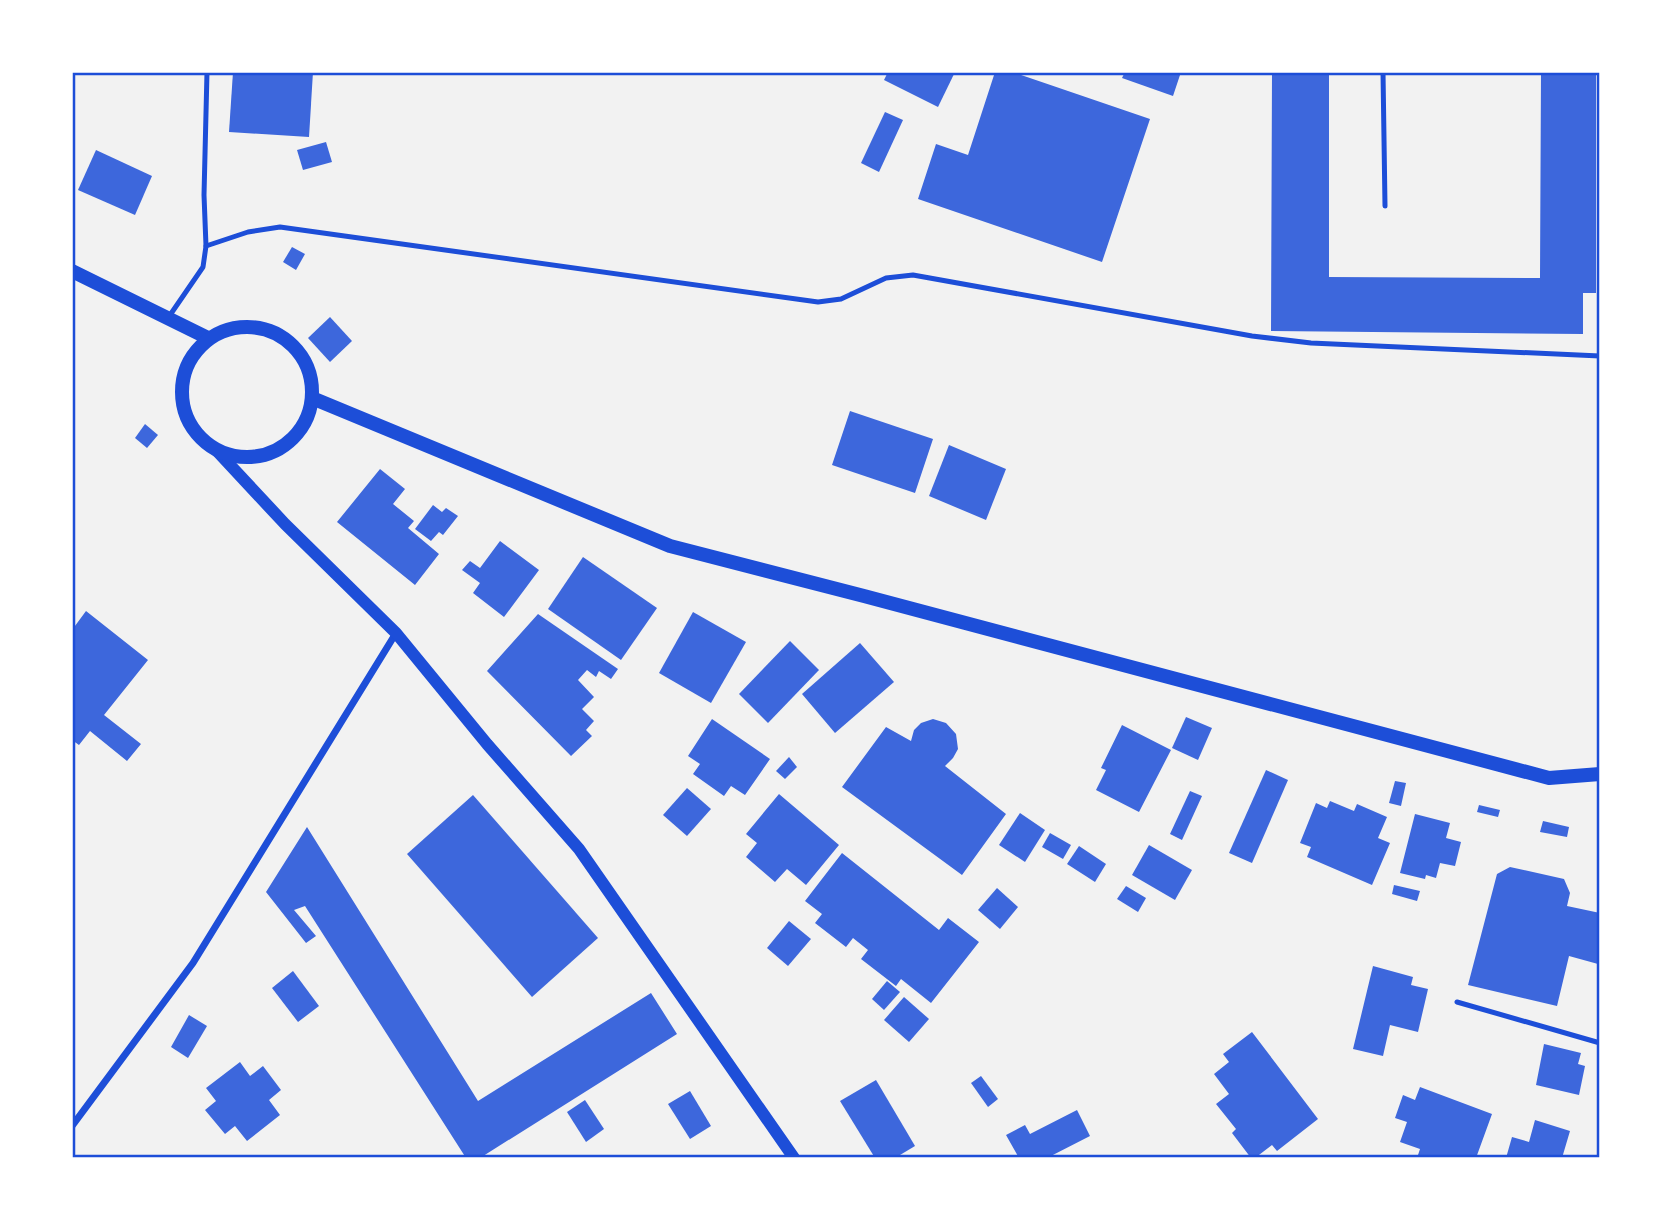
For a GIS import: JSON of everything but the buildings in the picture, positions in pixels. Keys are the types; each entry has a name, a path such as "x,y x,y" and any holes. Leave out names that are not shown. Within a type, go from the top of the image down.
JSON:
{"main road":[{"path":"72,271 208,338"},
{"path":"243,326 262,328 279,335 294,346 305,361 311,379 312,398 308,416 299,432 286,445 270,454 251,458 216,450 201,438 190,424 183,405 182,387 186,369 208,338 243,326"},
{"path":"312,398 670,546 1549,778 1600,774"}],"street":[{"path":"216,450 285,524 396,633 487,744 579,849 794,1158"},
{"path":"72,1126 193,963 396,633"}],"lane":[{"path":"168,318 203,267 206,246 204,195 207,72"},
{"path":"1383,72 1385,206"},
{"path":"206,246 248,232 280,227 818,302 841,299 886,278 913,275 1252,336 1311,343 1600,356"},
{"path":"1457,1002 1600,1043"}]}
